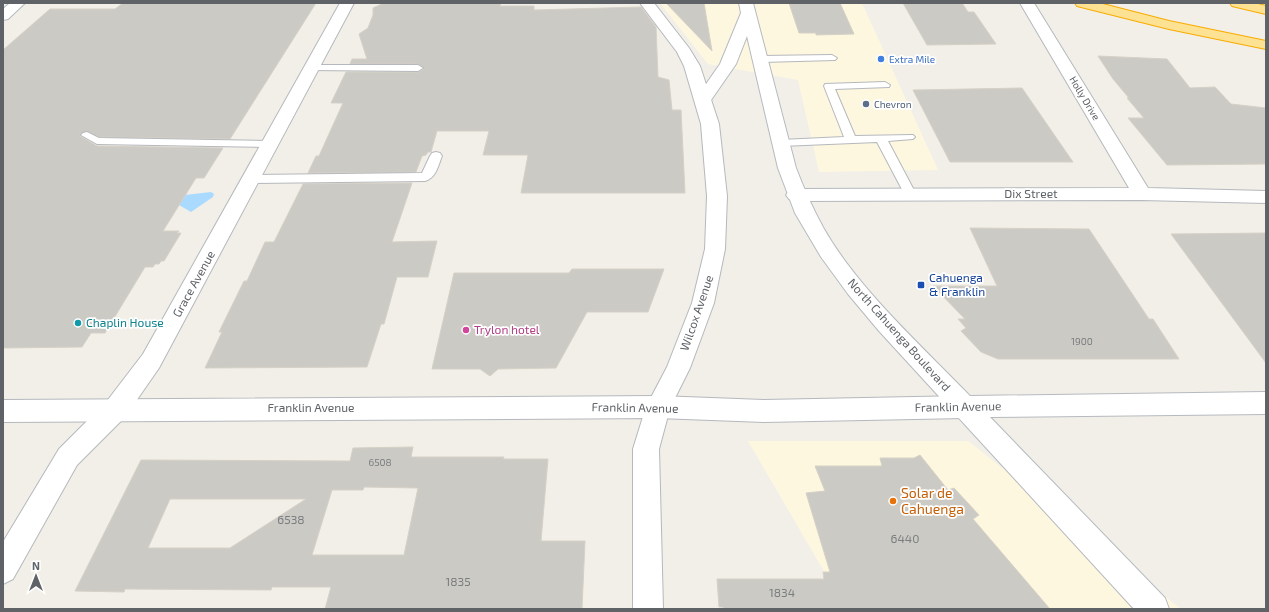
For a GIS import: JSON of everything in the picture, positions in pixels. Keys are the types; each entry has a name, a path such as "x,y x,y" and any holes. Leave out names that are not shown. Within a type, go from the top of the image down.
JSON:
{"highway":[{"path":"1082,3 1169,25 1266,45"},
{"path":"1237,3 1266,10"},
{"path":"1177,12 1266,40"}],"street":[{"path":"3,16 18,3"},
{"name":"Grace Avenue","path":"3,569 68,457 116,409 151,362 313,68 346,7 346,3"},
{"name":"Wilcox Avenue","path":"647,3 684,51 692,66 704,100 710,124 717,196 715,249 703,303 678,368 658,407 646,449 648,609"},
{"name":"Holly Drive","path":"1027,3 1142,194"},
{"path":"704,100 728,64 747,8"},
{"name":"North Cahuenga Boulevard","path":"747,8 781,143 796,195 806,218 821,242 860,296 1154,609"},
{"name":"Dix Street","path":"796,195 1142,194 1266,197"},
{"name":"Franklin Avenue","path":"3,411 116,409 658,407 764,411 1266,403"}],"lane":[{"path":"760,59 832,58"},
{"path":"313,68 418,68"},
{"path":"851,139 829,86 885,85"},
{"path":"87,135 97,141 271,144"},
{"path":"781,143 909,137"},
{"path":"881,138 910,194"},
{"path":"252,179 425,177 429,174 436,156"}],"shaded area":[{"path":"660,3 862,3 938,170 819,172 798,80 708,64"},
{"path":"748,441 968,441 1181,609 846,609"}],"water":[{"path":"211,192 214,194 213,197 191,212 179,205 185,195"}],"building":[{"path":"123,3 316,3 230,139 99,137 87,131 80,134 80,136 97,146 223,148 204,178 196,178 163,231 179,231 177,233 181,233 164,261 161,261 159,264 155,264 153,267 145,267 105,333 91,333 82,347 3,348 3,50 50,9 115,9"},
{"path":"384,3 501,3 500,6 534,6 534,10 641,7 656,27 658,77 669,80 672,110 681,110 685,193 521,193 528,155 483,155 489,131 437,131 431,152 428,152 426,155 422,156 416,172 308,173 316,156 319,156 343,103 331,103 346,72 418,72 424,69 418,64 350,64 352,59 367,59 359,34 368,28 373,15 373,8"},
{"path":"666,3 704,3 712,51"},
{"path":"789,3 840,3 854,34 816,35 816,33 799,33"},
{"path":"903,3 962,3 968,12 974,12 996,44 927,45"},
{"path":"1098,56 1167,59 1190,88 1215,87 1231,104 1266,108 1266,164 1167,165 1128,118 1144,118 1127,98 1129,98 1113,79"},
{"path":"1022,88 1073,162 950,162 913,90"},
{"path":"412,183 392,242 437,241 428,277 397,277 384,324 381,324 367,367 205,368 222,332 219,332 244,281 247,281 265,242 274,242 303,184"},
{"path":"970,228 1089,229 1149,319 1153,319 1179,359 998,359 981,352 961,331 966,328 958,319 965,319 933,286 997,286"},
{"path":"1266,233 1266,363 1171,234"},
{"path":"572,269 664,269 648,312 587,312 556,368 498,369 490,376 480,369 432,369 454,273 569,273"},
{"path":"413,447 411,457 504,457 503,459 548,459 541,541 585,541 582,609 325,609 331,587 272,587 271,590 125,589 124,592 75,591 141,460 350,461 353,448","holes":["364,487 418,488 404,555 312,555 332,490 363,490","170,499 306,499 230,548 148,548"]},
{"path":"920,455 948,490 954,488 979,515 973,519 1050,609 724,609 723,607 719,607 717,579 824,579 823,572 830,572 806,493 825,491 815,466 882,466 880,458 914,458"}],"place":[{"name":"Extra Mile","path":"881,59"},
{"name":"Chevron","path":"866,104"},
{"name":"Cahuenga & Franklin","path":"921,285"},
{"name":"Chaplin House","path":"78,323"},
{"name":"Trylon hotel","path":"466,330"},
{"name":"Solar de Cahuenga","path":"893,501"}]}
